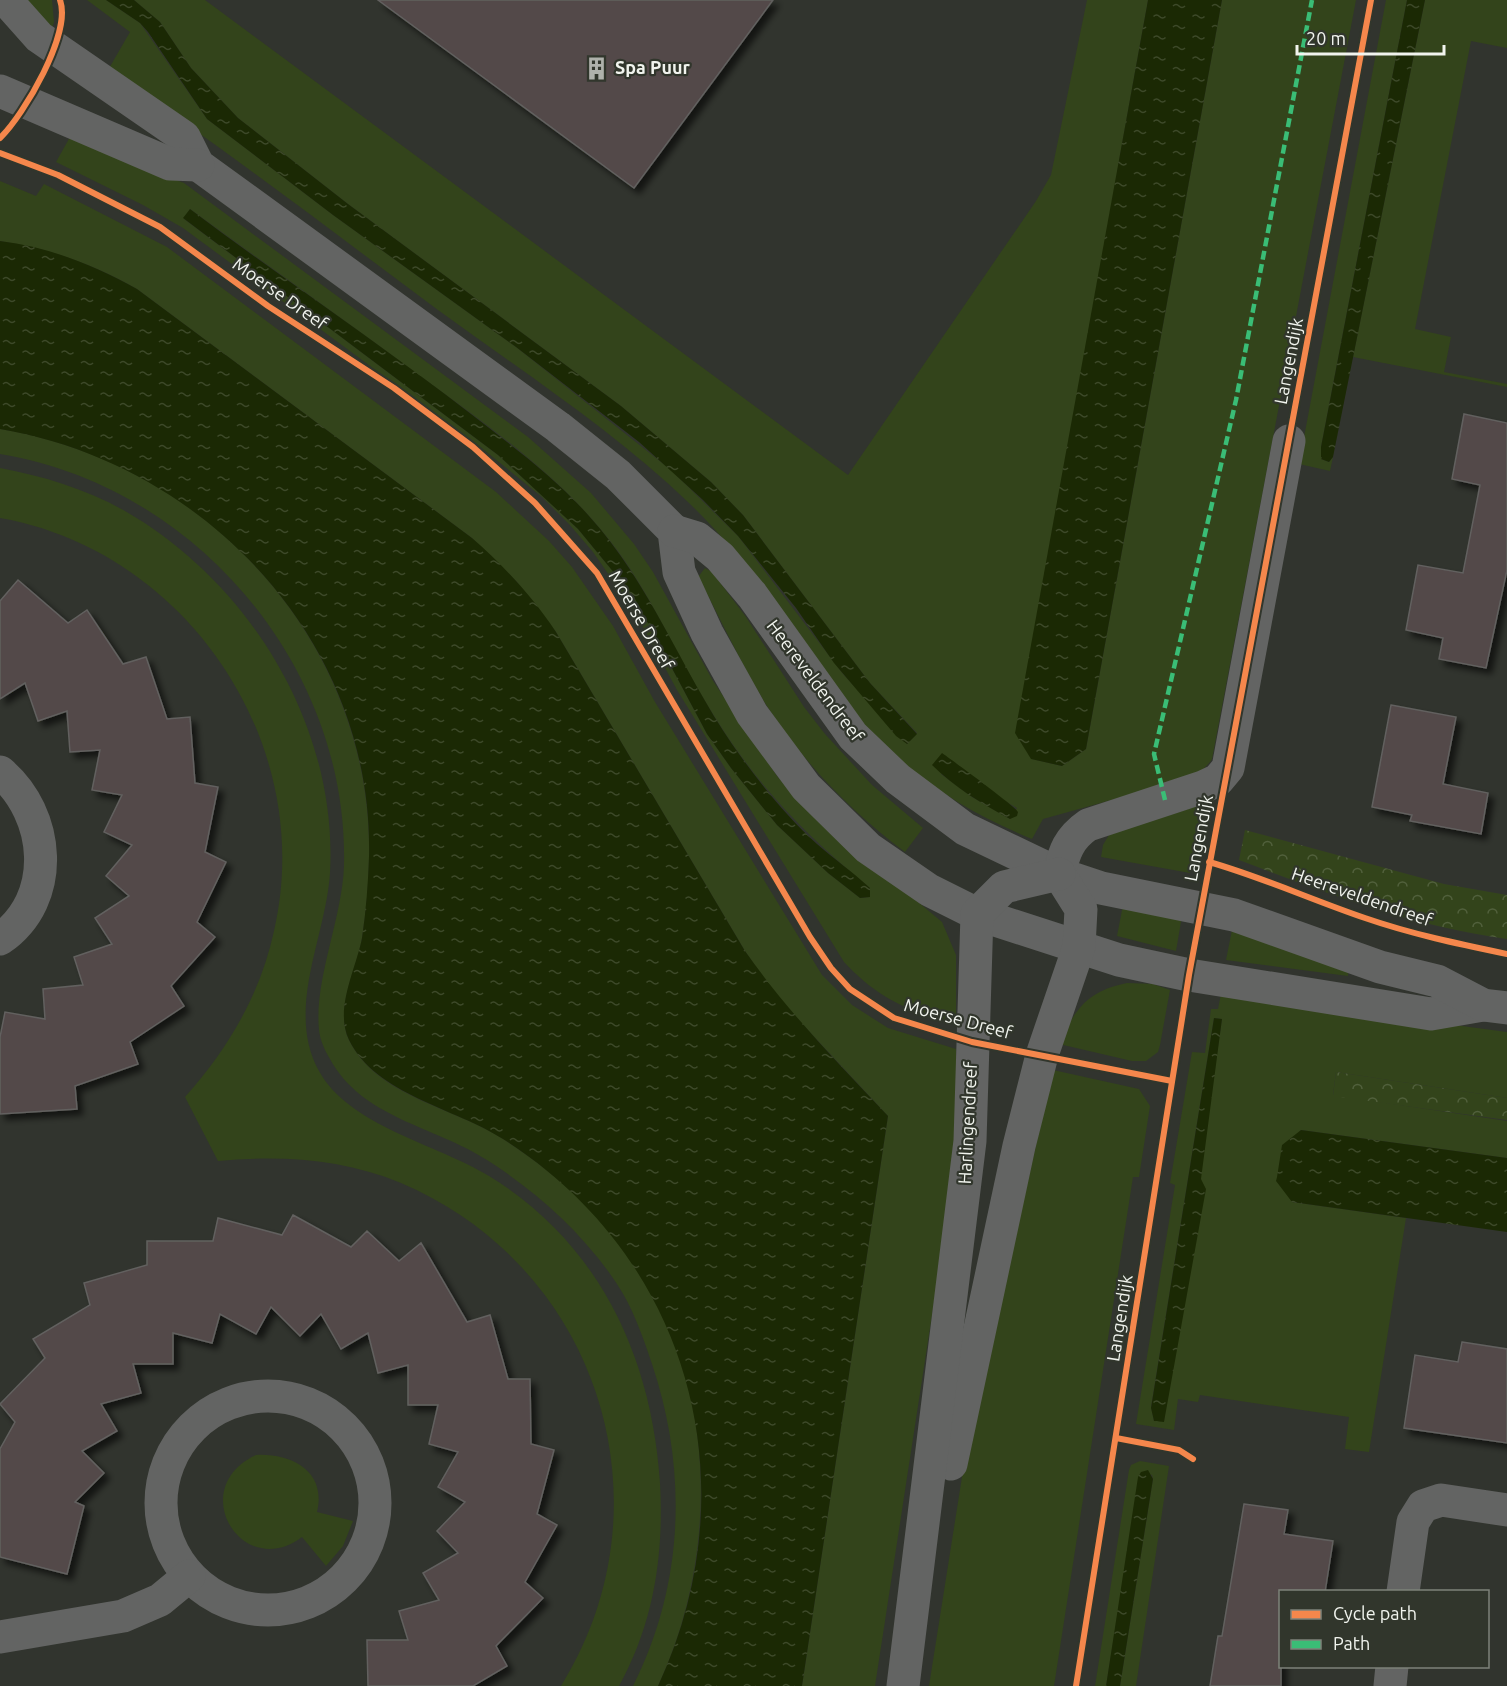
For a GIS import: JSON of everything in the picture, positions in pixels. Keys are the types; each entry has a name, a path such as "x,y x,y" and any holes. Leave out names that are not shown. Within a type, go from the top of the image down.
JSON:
{"street":[{"path":"6,0 39,37 184,137 198,165 558,426 618,475 674,531 679,572 707,633 752,714 806,787 868,848 929,890 977,914 1119,960 1189,975 1431,1014 1495,1006"},
{"path":"0,91 170,164 198,165"},
{"name":"Langendijk","path":"1059,874 1065,848 1075,834 1088,825 1203,787 1218,780 1228,768 1289,441"},
{"name":"Heereveldendreef","path":"674,531 697,538 720,557 752,595 853,736 898,779 965,829 1059,874 1101,888 1234,915 1380,967 1437,981 1495,1006"},
{"path":"0,772 14,784 29,806 39,832 41,860 37,887 25,912 0,939"},
{"path":"977,914 1004,887 1059,874"},
{"name":"Harlingendreef","path":"912,1631 1019,1146 1042,1055 1079,947 1081,909 1059,874"},
{"name":"Harlingendreef","path":"903,1686 912,1631 970,1141 977,914"},
{"path":"259,1396 290,1398 318,1408 342,1425 361,1449 373,1476 375,1506 371,1534 364,1551 342,1582 319,1598 293,1608 264,1611 237,1606 211,1594 189,1576 175,1555 165,1531 162,1506 164,1481 172,1456 186,1435 205,1417 230,1403 259,1396"},
{"path":"1403,1590 1413,1522 1423,1506 1441,1500 1507,1510"},
{"path":"0,1637 123,1616 160,1600 189,1576"},
{"path":"1390,1686 1392,1668"}],"green space":[{"path":"25,0 52,0 54,22 51,31"},
{"path":"87,0 106,0 140,23 207,119 333,215 516,347 671,470 738,536 843,674 907,744 917,733 870,683 743,515 711,482 621,406 348,204 238,118 191,68 160,22 134,0 205,0 848,475 1036,201 1051,175 1087,0 1148,0 1119,161 1032,759 1062,766 1086,749 1222,0 1356,0 1212,759 1207,766 1187,779 1043,819 1032,839 990,820 951,798 914,772 871,732 725,541 689,503 630,451 233,158 108,70 130,32","holes":["955,763 996,796 1017,808 1010,819 972,797 941,774"]},
{"path":"1386,0 1407,0 1321,447 1321,459 1329,462 1333,457 1330,471 1299,464"},
{"path":"1425,0 1507,0 1507,48 1471,41 1415,329 1451,337 1444,372 1507,384 1507,387 1353,357"},
{"path":"70,137 119,159 184,183 528,437 591,493 634,544 653,572 713,681 777,776 802,805 942,922 956,955 956,1022 921,1013 896,1003 874,989 844,962 677,690 636,614 593,552 542,497 484,450 183,228 143,205 56,162","holes":["190,209 492,429 539,467 582,509 618,551 646,594 695,684 743,759 801,826 870,888 870,897 860,898 828,873 777,825 731,768 707,734 634,597 578,529 498,455 184,219"]},
{"path":"0,181 36,196 44,184 167,247 496,492 549,541 572,567 613,626 655,702 822,975 852,1005 888,1028 956,1049 957,1120 949,1204 875,1686 802,1686 888,1116 793,1014 745,951 556,632 517,582 472,538 137,289 104,272 71,259 36,248 0,241"},
{"path":"0,429 75,448 146,480 209,523 264,576 309,636 342,705 363,779 369,857 368,877 362,938 345,1002 345,1028 349,1040 362,1059 378,1075 397,1088 503,1139 526,1154 568,1189 607,1228 624,1249 653,1295 674,1341 689,1389 698,1439 701,1490 698,1541 690,1591 677,1640 658,1686 633,1686 650,1648 663,1608 671,1568 675,1527 675,1486 664,1404 645,1343 628,1303 590,1248 541,1200 487,1160 401,1119 361,1095 344,1079 326,1052 320,1034 319,1011 324,970 339,907 344,866 339,792 320,722 289,657 247,597 196,546 137,504 71,473 0,454"},
{"path":"0,468 64,484 125,511 170,541 211,577 247,618 277,664 302,713 319,765 329,818 330,873 327,897 306,998 306,1023 310,1048 319,1071 333,1090 372,1120 489,1176 528,1203 561,1235 589,1269 613,1307 631,1348 645,1391 655,1436 661,1510 654,1588 641,1638 619,1686 561,1686 595,1616 612,1542 612,1469 598,1398 568,1331 525,1271 469,1221 401,1183 379,1175 334,1164 288,1159 218,1161 185,1097 215,1060 240,1020 268,955 274,931 282,861 276,793 256,727 224,667 181,614 128,570 68,538 0,518"},
{"path":"705,568 712,572 746,617 804,707 825,734 872,785 923,828 905,852 865,820 828,784 779,724 747,672 698,577"},
{"path":"1197,806 1202,810 1190,873 1101,857 1103,845 1109,835"},
{"path":"1245,830 1444,884 1507,895 1507,939 1403,917 1338,897 1239,860"},
{"path":"1123,905 1182,916 1176,951 1117,936"},
{"path":"1232,930 1348,972 1348,976 1226,960"},
{"path":"1127,983 1153,984 1170,990 1158,1052 1146,1061 1132,1061 1059,1044 1077,1011 1084,1003 1102,991"},
{"path":"1221,994 1507,1032 1507,1098 1336,1072 1333,1095 1507,1121 1507,1158 1301,1130 1282,1156 1280,1171 1292,1202 1406,1218 1369,1452 1345,1449 1349,1417 1200,1395 1198,1402 1178,1399 1174,1430 1136,1424 1175,1185 1170,1183 1192,1052 1205,1053 1211,1009 1218,1009","holes":["1214,1018 1222,1019 1164,1421 1154,1421 1151,1407"]},
{"path":"1053,1070 1139,1089 1150,1106 1139,1177 1133,1177 1054,1686 929,1686 965,1458"},
{"path":"1336,1072 1507,1098 1507,1120 1333,1096"},
{"path":"256,1455 282,1457 303,1467 317,1486 319,1498 317,1512 353,1521 343,1546 326,1566 302,1537 280,1548 260,1548 242,1540 230,1525 224,1507 225,1488 235,1470"},
{"path":"1140,1461 1169,1466 1136,1686 1120,1686 1153,1479 1152,1475 1141,1472 1106,1686 1095,1686 1129,1470 1131,1465"}],"water":[{"path":"106,0 134,0 160,22 191,68 238,118 348,204 621,406 711,482 743,515 870,683 917,734 907,744 896,736 834,663 796,608 738,536 703,500 639,442 516,347 333,215 207,119 148,32 140,23"},
{"path":"1148,0 1222,0 1086,749 1062,766 1031,759 1015,733"},
{"path":"1407,0 1425,0 1333,457 1329,462 1321,459 1321,447"},
{"path":"190,209 502,438 533,462 576,502 611,542 630,569 714,715 751,771 805,833 870,888 870,897 860,898 828,873 777,825 731,768 707,734 634,597 578,529 498,455 183,218"},
{"path":"0,241 54,252 104,272 137,289 472,538 495,559 517,582 556,632 745,951 796,1016 888,1116 802,1686 658,1686 686,1610 700,1533 700,1457 686,1382 660,1312 620,1247 568,1189 503,1139 397,1087 361,1059 349,1040 345,1028 345,1002 362,938 369,857 363,778 342,704 309,636 264,576 209,523 145,480 75,449 0,429"},
{"path":"942,753 1007,802 1018,812 1017,816 1010,819 950,781 932,765"},
{"path":"1214,1018 1222,1019 1201,1179 1206,1189 1164,1422 1154,1421 1151,1408"},
{"path":"1301,1130 1507,1158 1507,1232 1292,1202 1276,1181 1282,1145"},
{"path":"1148,1470 1153,1479 1120,1686 1106,1686 1138,1477 1141,1472"}],"building":[{"name":"Spa Puur","path":"378,0 773,0 634,188"},
{"path":"1464,414 1507,423 1507,570 1486,668 1439,659 1443,638 1406,630 1418,565 1463,573 1480,485 1452,479"},
{"path":"18,580 68,623 87,610 123,664 146,657 167,719 190,717 195,783 218,787 205,852 226,862 197,922 215,937 171,986 184,1006 130,1042 138,1064 75,1086 77,1109 0,1114 0,1037 5,1012 45,1019 43,989 83,985 74,957 112,944 95,918 129,896 106,876 132,845 104,832 122,795 92,790 100,750 70,752 67,711 38,721 25,683 0,699 0,601"},
{"path":"1391,705 1456,717 1443,784 1488,793 1481,834 1410,821 1412,815 1372,807"},
{"path":"293,1215 351,1247 367,1231 399,1261 421,1243 467,1322 490,1315 508,1379 530,1379 531,1444 554,1450 537,1514 557,1525 525,1582 543,1598 496,1646 507,1666 473,1686 368,1686 367,1640 408,1640 399,1611 439,1600 423,1573 458,1553 437,1531 465,1502 438,1487 458,1452 429,1444 438,1405 408,1405 408,1365 378,1373 368,1333 341,1349 321,1314 300,1336 271,1307 256,1334 220,1314 212,1343 173,1333 173,1364 133,1364 141,1393 101,1404 117,1431 82,1451 104,1473 75,1502 84,1506 67,1574 0,1557 0,1449 15,1422 0,1404 45,1358 33,1339 90,1305 84,1283 147,1265 147,1241 213,1241 218,1218 282,1235"},
{"path":"1462,1342 1507,1349 1507,1443 1404,1428 1415,1355 1458,1362"},
{"path":"1244,1504 1288,1510 1284,1534 1333,1541 1325,1590 1279,1590 1281,1686 1210,1686 1218,1636 1222,1636"}],"marked path":[{"path":"1165,800 1154,754 1236,400 1312,0"}],"cycle path":[{"path":"0,138 21,111 44,73 59,32 62,14 60,0"},
{"path":"1076,1686 1189,975 1371,0"},
{"name":"Moerse Dreef","path":"0,153 58,175 160,227 268,306 394,388 473,447 535,503 597,573 810,937 831,968 850,989 894,1018 972,1042 1172,1081"},
{"path":"1209,862 1382,924 1507,954"},
{"path":"1116,1438 1179,1450 1193,1459"}],"place":[{"name":"Spa Puur","path":"597,68"}]}
